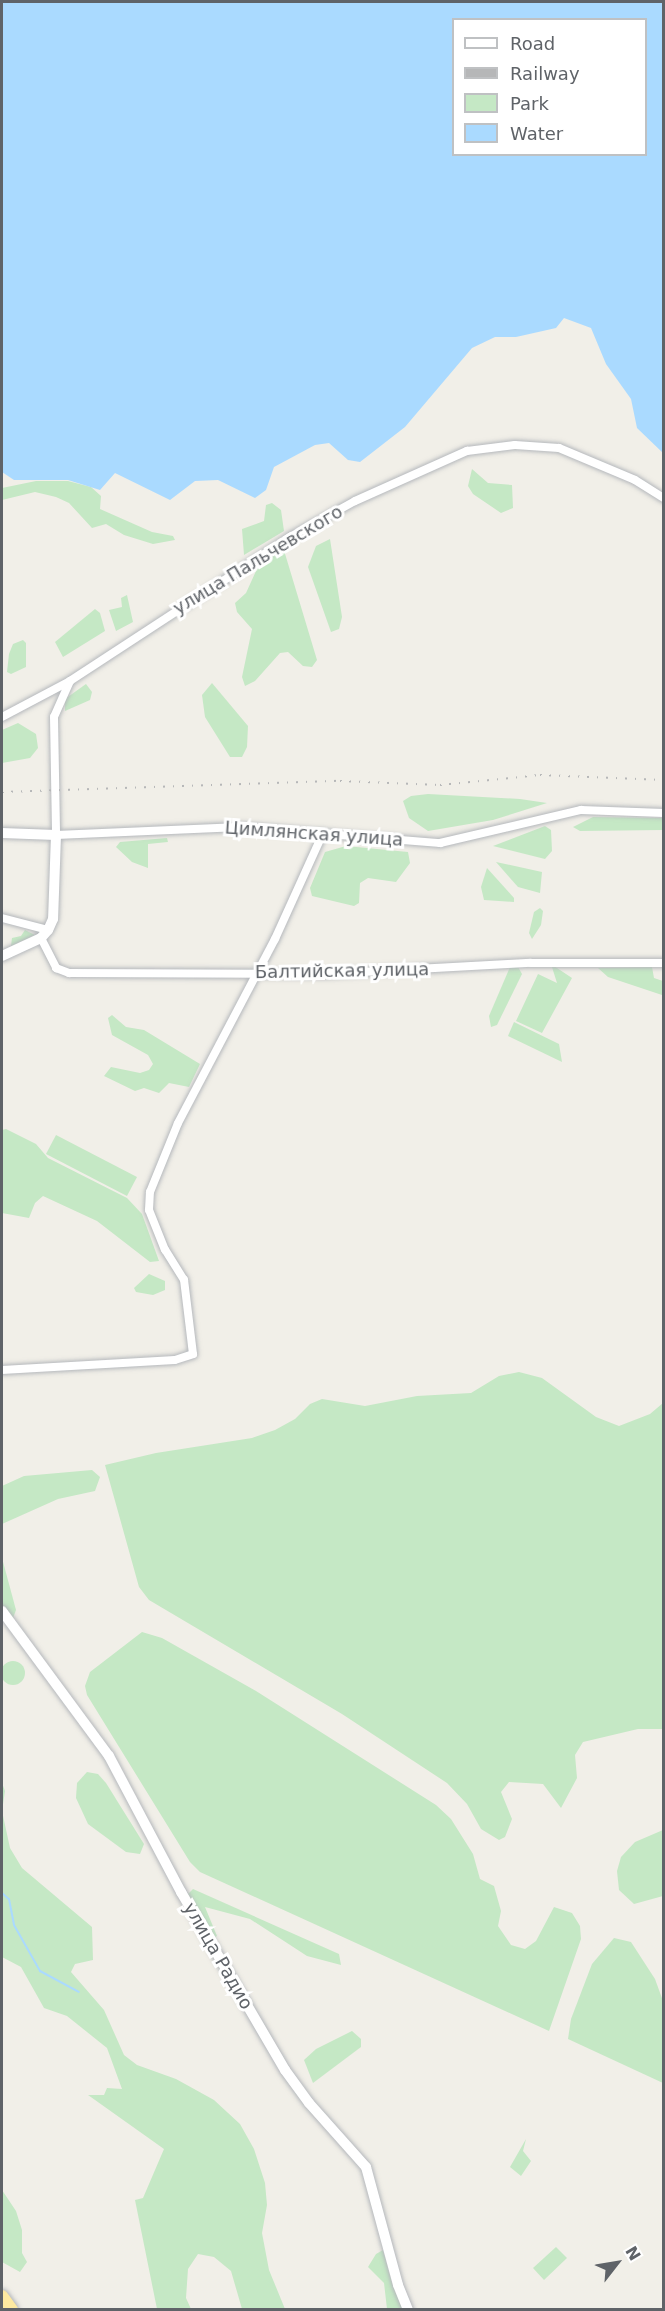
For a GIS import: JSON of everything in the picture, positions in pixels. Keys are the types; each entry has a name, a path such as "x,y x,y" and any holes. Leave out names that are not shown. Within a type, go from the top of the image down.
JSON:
{"highway":[{"path":"2,2296 12,2310"}],"main road":[{"path":"2,833 56,835 52,919 45,934 2,956"},
{"name":"улица Радио","path":"2,1611 110,1756 181,1892 285,2070 309,2103 366,2167 398,2285 408,2310"}],"street":[{"name":"улица Пальчевского","path":"2,717 70,681 290,537 355,501 472,450 515,445 559,448 635,480 663,498"},
{"path":"56,835 54,724 58,702 70,681"},
{"name":"Цимлянская улица","path":"56,835 240,827 440,843 581,810 663,813"},
{"path":"2,1370 175,1360 191,1356 194,1350 184,1280 165,1250 153,1220 150,1192 178,1123 254,974 275,939 323,833"},
{"path":"2,918 45,934"},
{"name":"Балтийская улица","path":"45,934 52,962 62,972 254,974 663,963"}],"green space":[{"path":"472,469 488,483 512,485 513,508 501,513 473,494 468,486"},
{"path":"36,481 68,481 91,487 101,496 100,509 152,532 173,536 175,540 153,544 124,535 106,524 92,528 69,503 35,492 2,500 2,488"},
{"path":"272,503 281,510 284,531 244,555 242,529 264,521 266,505"},
{"path":"330,539 342,617 339,629 331,632 308,567 316,546"},
{"path":"283,547 317,660 312,667 303,666 288,652 280,653 255,681 245,686 242,677 252,629 237,612 235,603 246,593 261,560"},
{"path":"127,595 133,622 116,631 109,610 122,607 121,598"},
{"path":"95,609 100,613 105,631 63,657 55,642"},
{"path":"23,640 26,643 26,667 11,674 7,672 9,654 13,644"},
{"path":"212,683 248,726 247,747 242,757 230,757 205,717 202,695"},
{"path":"86,684 92,692 90,700 65,711 65,699"},
{"path":"18,723 36,734 38,748 30,758 2,763 2,730"},
{"path":"428,794 520,799 547,803 493,820 428,831 409,818 403,801 411,796"},
{"path":"593,817 663,818 663,830 580,831 573,827"},
{"path":"545,826 551,830 552,851 545,859 493,846"},
{"path":"167,838 168,842 148,844 148,868 132,862 116,847 120,842"},
{"path":"346,846 408,852 410,863 396,882 368,878 360,883 359,903 354,906 312,896 310,888 325,852"},
{"path":"496,862 542,872 540,893 518,887"},
{"path":"487,868 514,898 514,902 484,900 481,887"},
{"path":"540,908 543,911 541,925 532,939 529,933 534,912"},
{"path":"25,930 35,935 11,946 12,938 21,936"},
{"path":"551,964 572,978 542,1033 516,1021 538,974 557,983"},
{"path":"510,967 518,967 522,974 497,1025 491,1027 489,1016"},
{"path":"652,967 654,978 663,981 662,995 608,977 598,968"},
{"path":"112,1015 126,1027 144,1030 200,1064 189,1087 169,1083 159,1093 144,1088 135,1091 104,1076 111,1067 140,1073 149,1070 153,1064 148,1055 112,1035 108,1018"},
{"path":"514,1022 559,1044 562,1062 508,1036"},
{"path":"6,1129 36,1144 48,1158 127,1198 142,1214 159,1261 150,1262 97,1221 43,1196 35,1203 29,1218 2,1213 2,1130"},
{"path":"56,1135 137,1177 127,1196 46,1154"},
{"path":"149,1274 165,1281 165,1290 153,1295 136,1292 134,1288"},
{"path":"519,1372 542,1378 596,1417 619,1426 650,1414 663,1403 664,1729 638,1729 583,1742 575,1755 577,1778 561,1808 543,1784 509,1782 501,1792 512,1819 505,1837 499,1840 481,1829 467,1804 447,1783 342,1714 149,1600 139,1587 105,1465 156,1453 252,1438 275,1430 295,1419 310,1404 322,1399 365,1406 417,1396 471,1393 499,1376"},
{"path":"92,1470 100,1477 95,1491 58,1499 2,1524 2,1486 24,1476"},
{"path":"2,1558 16,1610 13,1618 2,1607"},
{"path":"142,1632 162,1638 256,1691 436,1805 451,1819 473,1854 480,1879 494,1886 501,1911 498,1926 511,1945 525,1949 536,1941 554,1907 572,1913 580,1926 581,1939 549,2031 200,1872 190,1862 87,1695 85,1686 90,1672"},
{"path":"13,1661 22,1664 25,1673 22,1682 13,1685 4,1682 1,1673 4,1664"},
{"path":"87,1772 98,1774 106,1783 144,1844 140,1854 126,1852 88,1824 76,1798 77,1783"},
{"path":"2,1783 5,1791 2,1811"},
{"path":"2,1811 10,1848 22,1868 92,1927 93,1960 75,1964 71,1972 104,2010 124,2055 137,2065 176,2079 214,2100 240,2124 254,2149 265,2183 267,2205 262,2233 269,2270 285,2309 242,2309 231,2271 214,2257 198,2254 188,2269 186,2298 191,2309 157,2309 135,2200 143,2198 164,2149 88,2095 104,2095 107,2088 122,2089 107,2048 67,2016 44,2008 21,1967 2,1957"},
{"path":"663,1830 663,1896 634,1904 619,1890 617,1871 621,1857 635,1842"},
{"path":"193,1889 339,1954 341,1965 307,1956 250,1919 205,1907 217,1936 213,1938 188,1894"},
{"path":"614,1938 631,1942 655,1979 663,2001 663,2083 568,2039 571,2019 592,1964"},
{"path":"352,2031 361,2039 361,2047 313,2083 304,2060 316,2049"},
{"path":"526,2139 523,2151 531,2161 521,2176 510,2167"},
{"path":"2,2190 16,2211 22,2230 22,2253 27,2262 20,2272 2,2262"},
{"path":"556,2247 567,2258 544,2280 533,2268"},
{"path":"383,2250 393,2287 403,2309 387,2309 384,2283 368,2267 376,2254"}],"water":[{"path":"2,2 663,2 663,453 637,428 631,399 606,364 591,328 564,318 556,328 516,337 495,337 472,348 405,427 360,462 348,460 329,443 315,445 274,467 266,490 255,498 218,480 195,481 170,500 115,473 100,490 68,480 14,480 2,472"}],"waterway":[{"path":"2,1827 2,1845"},
{"path":"2,1893 9,1899 14,1925 40,1971 79,1992"}],"railway":[{"path":"2,792 340,781 440,785 540,775 664,780"}]}
